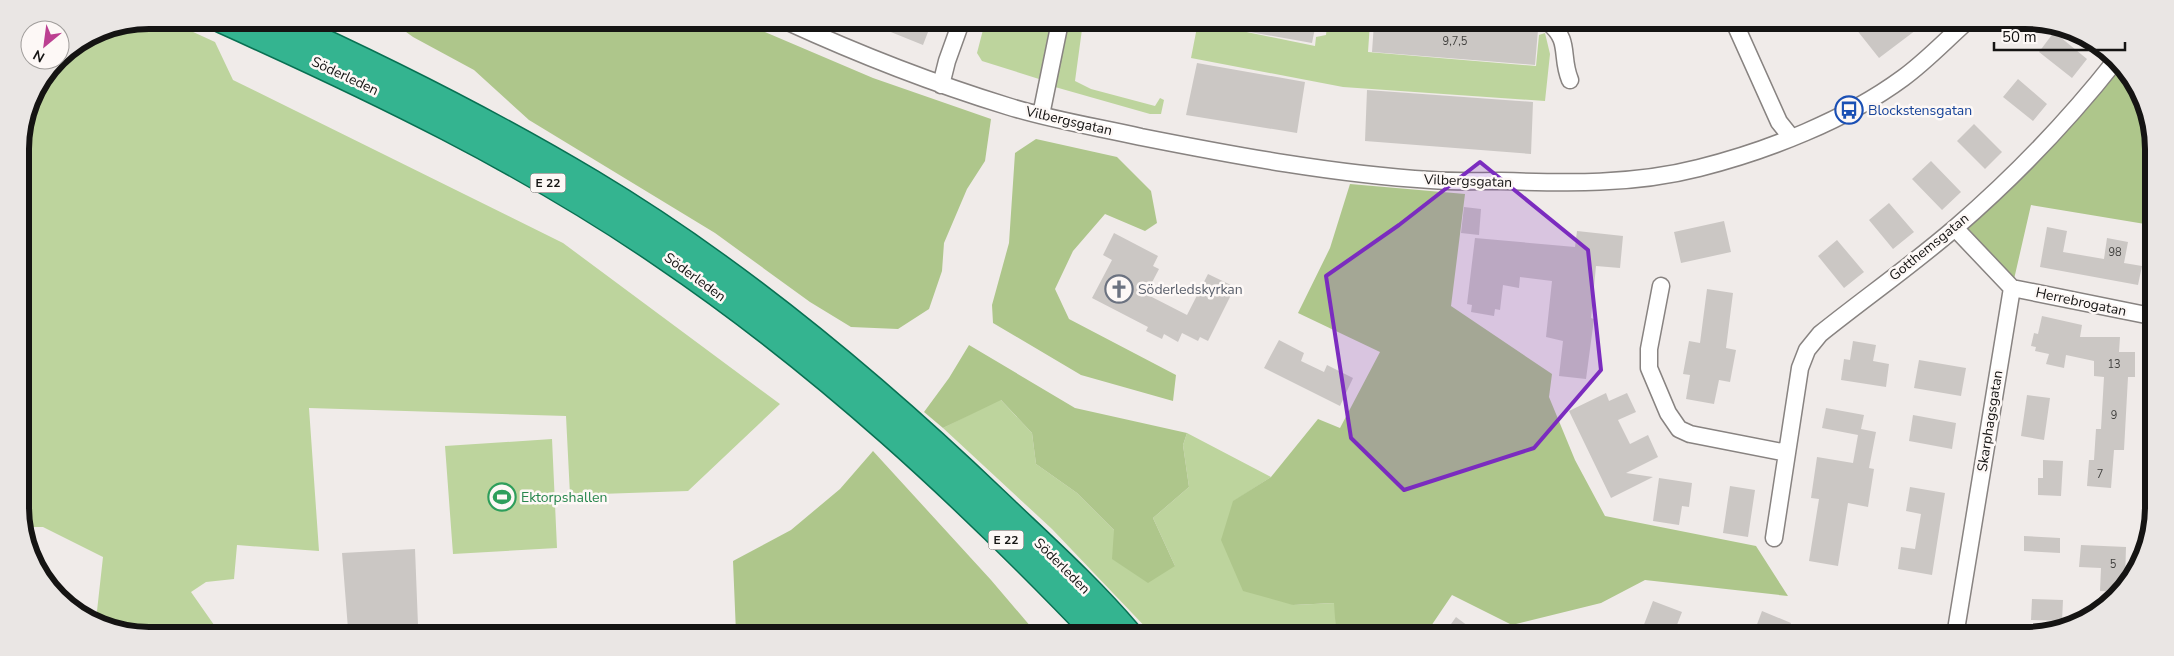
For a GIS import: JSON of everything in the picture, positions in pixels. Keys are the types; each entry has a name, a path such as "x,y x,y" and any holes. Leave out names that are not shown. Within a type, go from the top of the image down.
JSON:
{"highway":[{"name":"Söderleden","path":"243,29 354,80 453,129 583,203 662,253 755,320 845,392 954,489 1091,627"},
{"name":"Söderleden","path":"295,29 461,109 592,184 670,234 792,323 860,378 984,490 1121,627"}],"street":[{"name":"Vilbergsgatan","path":"803,29 941,85 1041,115 1275,162 1433,180 1574,184 1643,178 1698,169 1754,152 1850,110 1903,78 1958,29"},
{"path":"941,85 959,29"},
{"path":"1041,115 1059,29"},
{"path":"1556,29 1564,41 1564,59 1570,80"},
{"path":"1737,29 1779,122 1791,137"},
{"name":"Gotthemsgatan","path":"1774,538 1800,368 1807,350 1820,334 1955,228 2059,129 2111,65"},
{"path":"1955,228 2012,288"},
{"path":"1661,286 1648,349 1649,368 1668,413 1679,429 1690,434 1787,453"},
{"name":"Herrebrogatan","path":"2012,288 2145,315"},
{"name":"Skarphagsgatan","path":"1956,627 2012,288"}],"highlighted area":[{"path":"1480,162 1588,250 1601,370 1534,448 1404,490 1351,438 1326,276 1399,225"}],"green space":[{"path":"187,29 215,42 233,80 563,243 780,404 688,491 570,495 566,416 309,408 319,551 237,545 234,579 206,582 191,592 216,627 133,626 117,623 97,615 103,557 43,527 30,527 29,141 33,117 38,103 58,70 70,70 70,58 82,49 110,35 125,31"},
{"path":"402,29 758,29 873,78 991,119 985,161 967,189 944,243 942,271 929,309 898,329 851,327 810,302 715,233 529,120 474,70 413,37"},
{"path":"983,29 1050,29 1039,79 982,61 977,53"},
{"path":"1067,29 1082,29 1075,81 1091,89 1155,106 1160,98 1164,100 1161,114 1150,114 1055,87"},
{"path":"1197,29 1232,29 1315,46 1316,37 1326,35 1327,29 1370,29 1368,52 1536,66 1539,35 1545,33 1550,54 1545,101 1343,87 1191,58"},
{"path":"2116,70 2133,96 2143,125 2145,141 2145,224 2031,205 2012,288 1955,228"},
{"path":"1036,139 1117,157 1151,191 1157,223 1145,231 1105,214 1073,251 1055,289 1069,319 1176,375 1173,401 1081,375 993,323 992,305 1009,243 1015,153"},
{"path":"1350,184 1465,194 1451,306 1552,374 1549,397 1575,460 1605,516 1756,546 1788,596 1645,580 1601,603 1512,625 1452,595 1430,627 1336,627 1334,603 1293,605 1243,591 1221,540 1233,501 1271,477 1318,419 1340,428 1380,352 1298,313 1330,248"},
{"path":"969,345 1075,408 1187,433 1183,445 1189,487 1153,518 1175,566 1148,583 1112,559 1114,530 1077,493 1036,464 1032,433 1001,400 943,428 924,412 949,378"},
{"path":"1000,399 1032,433 1036,464 1077,493 1114,530 1175,566 1153,518 1189,487 1183,445 1187,433 1271,477 1234,501 1293,605 1335,603 1336,627 1145,627 1052,529 943,428"},
{"name":"Ektorpshallen","path":"552,439 557,548 453,554 445,446"},
{"path":"873,451 991,580 1031,627 736,627 733,561 791,530 840,489"}],"building":[{"path":"883,29 920,29 928,32 923,45"},
{"path":"1239,29 1315,29 1312,43"},
{"path":"1374,29 1538,30 1535,65 1372,52"},
{"path":"1856,29 1917,29 1879,58"},
{"path":"2054,32 2087,59 2072,78 2039,52"},
{"path":"1197,63 1305,82 1297,133 1186,115"},
{"path":"2018,79 2047,104 2033,121 2003,97"},
{"path":"1367,90 1533,102 1531,154 1365,141"},
{"path":"1974,124 2002,152 1985,169 1957,141"},
{"path":"1931,161 1961,192 1942,210 1912,179"},
{"path":"1889,203 1914,232 1893,249 1869,220"},
{"path":"1464,207 1481,209 1479,235 1461,233"},
{"path":"1724,221 1731,252 1681,263 1674,232"},
{"path":"2047,227 2067,231 2063,252 2104,259 2107,238 2128,242 2124,263 2142,266 2138,285 2040,267"},
{"path":"1577,231 1623,236 1620,268 1596,266 1591,318 1594,319 1586,379 1559,376 1563,341 1546,337 1552,281 1520,277 1519,288 1503,285 1500,310 1495,309 1494,316 1471,312 1472,305 1467,304 1475,238 1575,247"},
{"name":"Söderledskyrkan","path":"1114,233 1158,256 1153,266 1159,269 1146,294 1187,315 1208,274 1235,287 1208,341 1200,337 1198,341 1182,333 1178,342 1164,334 1162,339 1146,331 1148,327 1092,298 1112,260 1103,255"},
{"path":"1837,240 1864,272 1844,288 1818,256"},
{"path":"1707,289 1733,293 1726,348 1736,350 1730,382 1719,380 1714,404 1686,399 1690,375 1683,374 1689,341 1700,343"},
{"path":"2042,316 2082,325 2080,337 2120,337 2119,352 2135,352 2135,377 2128,377 2124,450 2114,450 2111,488 2087,486 2089,460 2094,460 2096,429 2101,429 2104,377 2094,376 2094,361 2066,355 2064,368 2046,364 2049,354 2035,351 2036,347 2031,346 2034,333 2038,334"},
{"path":"1279,340 1304,353 1301,361 1324,372 1327,365 1353,378 1340,406 1264,368"},
{"path":"1853,341 1876,345 1873,361 1889,364 1886,387 1841,380 1844,359 1850,360"},
{"path":"1919,360 1966,368 1961,396 1914,388"},
{"path":"1606,393 1609,401 1627,393 1636,412 1618,420 1630,444 1648,435 1658,457 1626,473 1653,477 1611,498 1569,411"},
{"path":"2027,395 2050,398 2044,440 2021,436"},
{"path":"1826,408 1864,415 1861,429 1876,432 1869,468 1874,469 1868,507 1848,503 1838,566 1809,561 1819,499 1811,498 1817,457 1853,463 1858,435 1822,428"},
{"path":"1913,415 1956,423 1952,449 1909,441"},
{"path":"2043,460 2063,461 2061,496 2038,495 2038,478 2043,478"},
{"path":"1659,478 1692,483 1689,507 1682,506 1679,525 1653,521"},
{"path":"1730,486 1755,490 1748,537 1723,533"},
{"path":"1910,487 1945,493 1932,575 1898,569 1901,547 1915,549 1921,514 1906,511"},
{"path":"2024,536 2060,538 2060,553 2024,551"},
{"path":"2081,545 2126,547 2125,573 2110,592 2100,591 2101,568 2079,567"},
{"path":"415,549 418,625 348,627 342,553"},
{"path":"2032,599 2063,600 2062,621 2031,620"},
{"path":"1653,601 1682,612 1676,627 1643,627"},
{"path":"1762,611 1791,623 1789,627 1756,627"},
{"path":"1456,617 1469,627 1449,627"}],"place":[{"name":"Blockstensgatan","path":"1849,110"},
{"name":"Söderledskyrkan","path":"1119,289"},
{"name":"Ektorpshallen","path":"502,497"}]}
